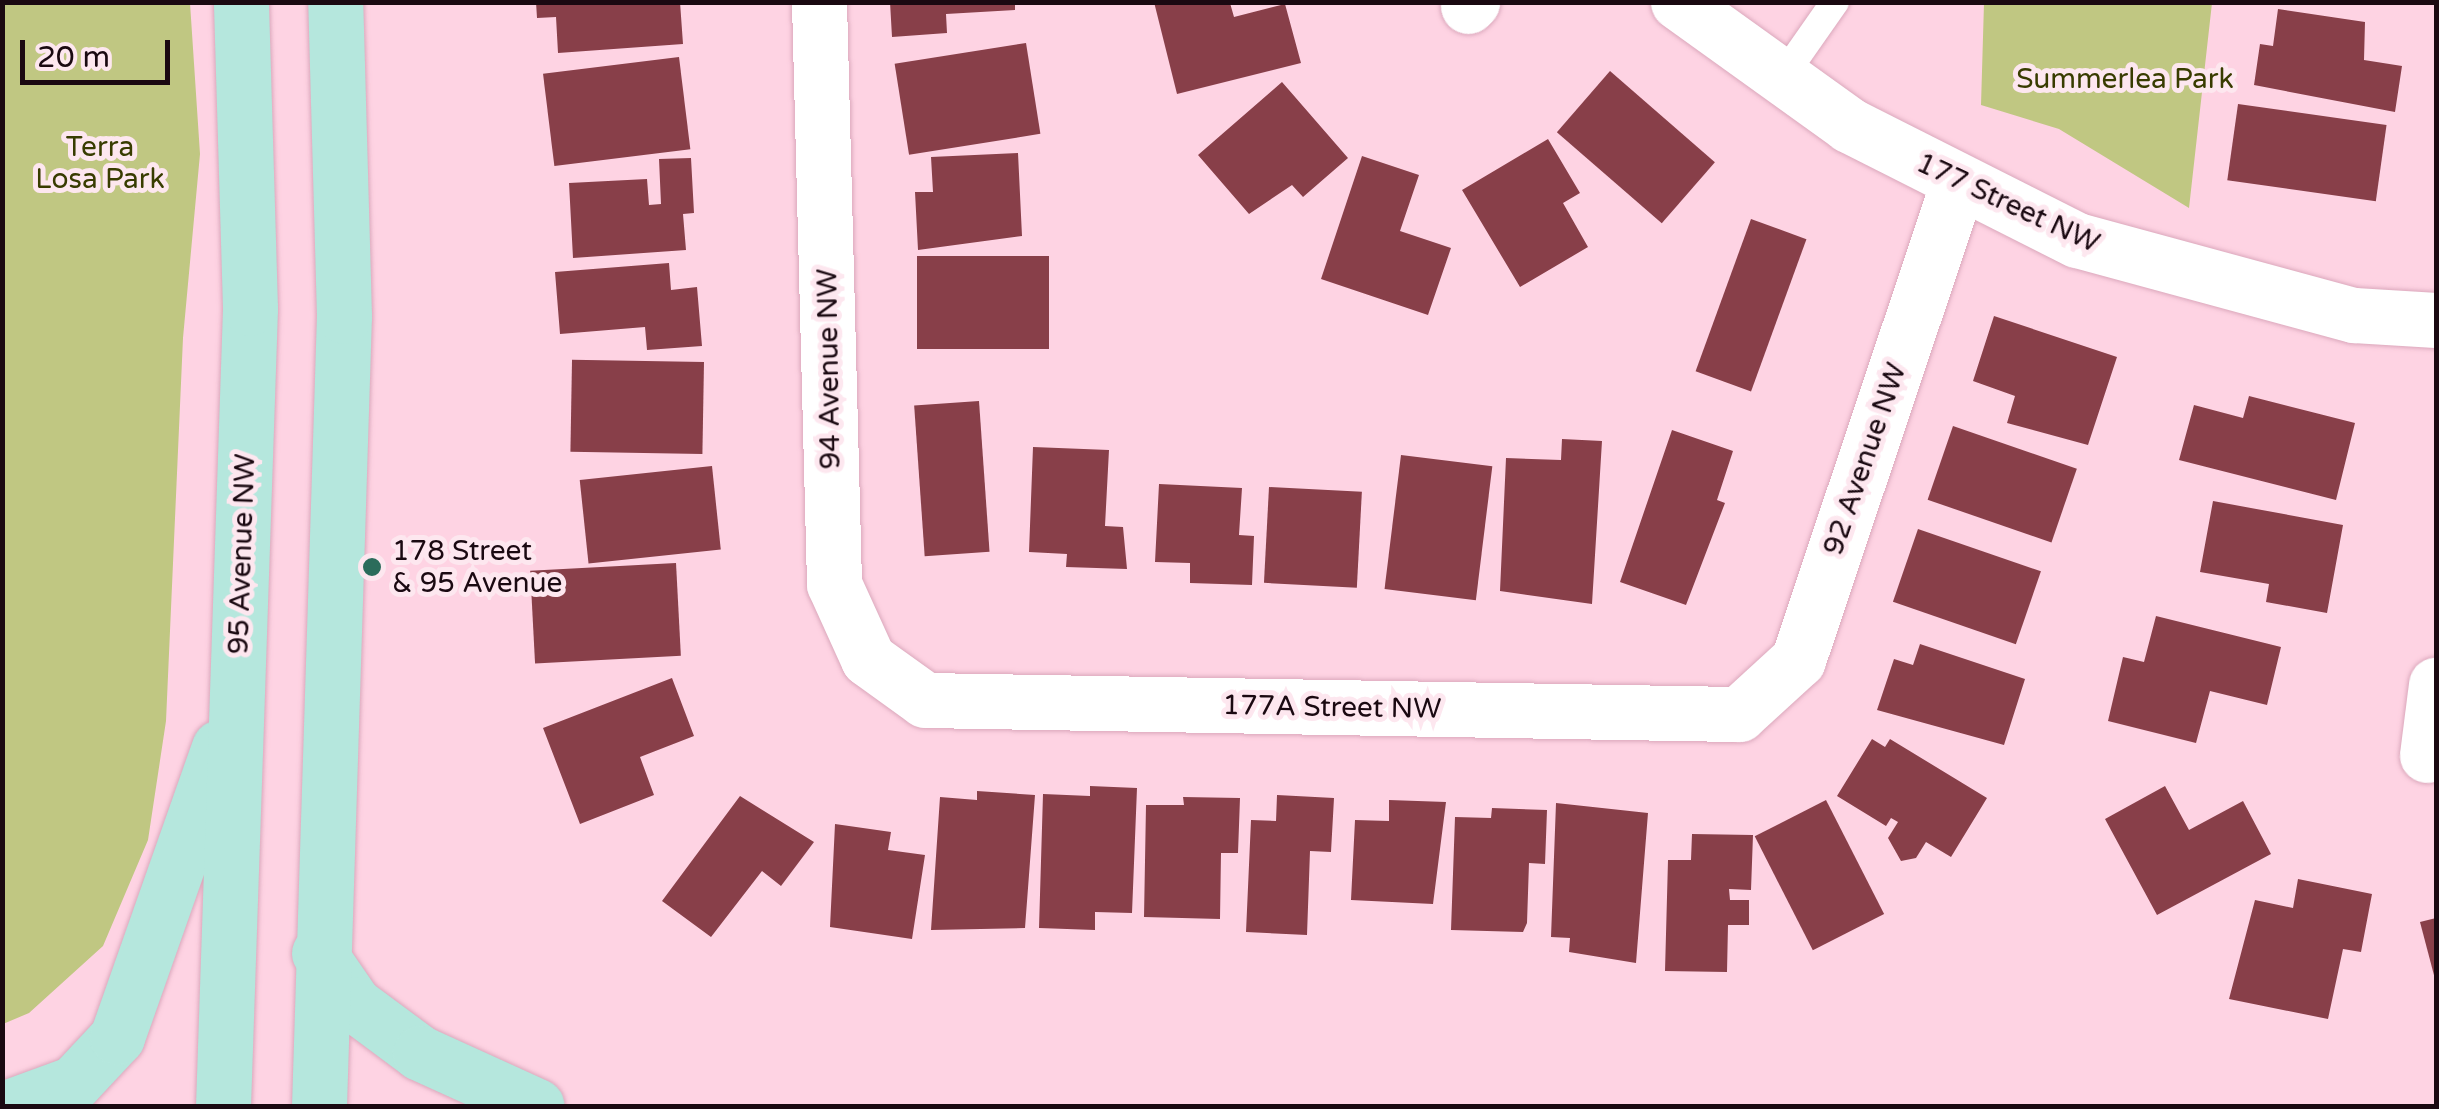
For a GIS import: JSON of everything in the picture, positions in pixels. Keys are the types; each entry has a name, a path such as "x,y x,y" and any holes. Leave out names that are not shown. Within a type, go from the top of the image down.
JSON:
{"main road":[{"name":"95 Avenue NW","path":"223,1106 250,308 241,2"},
{"path":"318,1106 318,953 344,316 335,2"},
{"path":"11,1106 74,1083 117,1037 237,697"},
{"path":"318,953 354,1004 420,1053 537,1106"}],"street":[{"name":"94 Avenue NW","path":"819,2 834,584 868,658 925,700"},
{"name":"177 Street NW","path":"1678,2 1782,79 1958,183 2078,240 2225,285 2354,315 2436,320"},
{"name":"92 Avenue NW","path":"1739,714 1798,660 1958,183"},
{"path":"2427,755 2436,685"},
{"name":"177A Street NW","path":"925,700 1739,714"}],"lane":[{"path":"1782,79 1835,2"}],"green space":[{"name":"Terra Losa Park","path":"3,2 190,3 200,154 183,338 166,721 148,840 103,946 29,1013 3,1024"},
{"name":"Summerlea Park","path":"1984,3 2212,3 2189,208 2059,129 1981,105"}],"building":[{"path":"536,2 680,2 683,44 558,53 556,17 537,18"},
{"path":"890,2 1015,2 1015,10 946,14 947,33 892,37"},
{"path":"1154,2 1230,3 1234,17 1285,4 1301,63 1177,94"},
{"path":"2278,9 2365,22 2364,60 2402,66 2395,112 2254,85 2260,44 2273,46"},
{"path":"1026,43 1040,134 909,155 895,64"},
{"path":"679,57 690,149 554,166 543,74"},
{"path":"1610,71 1715,162 1662,223 1557,132"},
{"path":"1282,82 1348,158 1303,197 1292,185 1249,214 1198,155"},
{"path":"2238,104 2387,125 2376,201 2227,180"},
{"path":"1548,139 1580,193 1563,203 1588,247 1520,287 1462,190"},
{"path":"1018,153 1022,236 918,250 915,192 933,192 931,157"},
{"path":"1362,156 1419,175 1400,231 1451,248 1428,315 1321,279"},
{"path":"691,158 694,213 683,214 686,250 573,258 569,183 647,179 649,205 661,204 659,159"},
{"path":"1751,219 1806,239 1751,391 1696,371"},
{"path":"917,256 1049,256 1049,349 917,349"},
{"path":"669,263 671,290 697,287 702,346 647,350 645,327 560,334 555,272"},
{"path":"1994,316 2117,357 2088,445 2007,423 2015,396 1973,381"},
{"path":"572,360 704,362 702,454 570,452"},
{"path":"2249,396 2355,423 2336,500 2179,460 2194,405 2243,418"},
{"path":"979,401 990,552 925,556 914,406"},
{"path":"1953,426 2077,469 2051,542 1928,500"},
{"path":"1672,430 1733,451 1717,500 1725,503 1686,605 1620,582"},
{"path":"1562,439 1602,441 1592,604 1500,591 1506,458 1561,460"},
{"path":"1033,447 1109,450 1105,526 1123,527 1127,569 1066,567 1067,554 1029,552"},
{"path":"1401,455 1492,466 1476,600 1385,589"},
{"path":"712,466 721,550 589,563 580,480"},
{"path":"1159,484 1242,488 1239,535 1254,536 1252,585 1190,583 1190,563 1155,562"},
{"path":"1269,487 1362,492 1357,588 1264,583"},
{"path":"2213,501 2343,525 2327,613 2266,602 2269,584 2200,572"},
{"path":"1918,529 2041,571 2016,644 1893,602"},
{"path":"676,563 681,656 535,664 530,571"},
{"path":"2156,616 2281,647 2267,705 2210,691 2196,743 2108,721 2123,657 2144,662"},
{"path":"1920,644 2025,679 2004,745 1877,710 1894,659 1913,665"},
{"path":"672,678 694,736 640,757 654,795 580,824 543,728"},
{"path":"1872,739 1885,747 1890,739 1987,798 1951,857 1926,842 1916,858 1901,861 1888,838 1898,822 1891,818 1886,826 1837,796"},
{"path":"1090,786 1137,788 1132,913 1095,912 1095,930 1039,928 1043,794 1090,796"},
{"path":"2165,786 2189,830 2243,801 2271,854 2157,915 2105,819"},
{"path":"977,791 1035,795 1025,928 931,930 940,797 977,800"},
{"path":"1277,795 1334,798 1331,852 1310,851 1307,935 1246,932 1251,820 1276,821"},
{"path":"740,796 814,842 781,886 762,871 711,937 662,901"},
{"path":"1183,797 1240,798 1238,853 1221,853 1220,919 1144,917 1146,805 1184,805"},
{"path":"1389,800 1446,802 1433,904 1351,900 1355,820 1389,821"},
{"path":"1826,800 1884,914 1813,950 1755,836"},
{"path":"1556,803 1648,813 1636,963 1569,952 1570,938 1551,937"},
{"path":"1492,808 1547,810 1545,864 1529,863 1527,923 1523,932 1451,930 1455,817 1491,818"},
{"path":"835,824 891,832 888,850 925,855 912,939 830,927"},
{"path":"1692,834 1753,835 1751,890 1729,889 1730,900 1749,900 1749,925 1728,925 1727,972 1665,971 1668,860 1691,860"},
{"path":"2298,879 2372,894 2361,952 2343,949 2328,1019 2229,999 2255,900 2293,908"},
{"path":"2436,918 2436,979 2435,979 2420,922"}],"place":[{"name":"178 Street & 95 Avenue","path":"372,567"}]}
